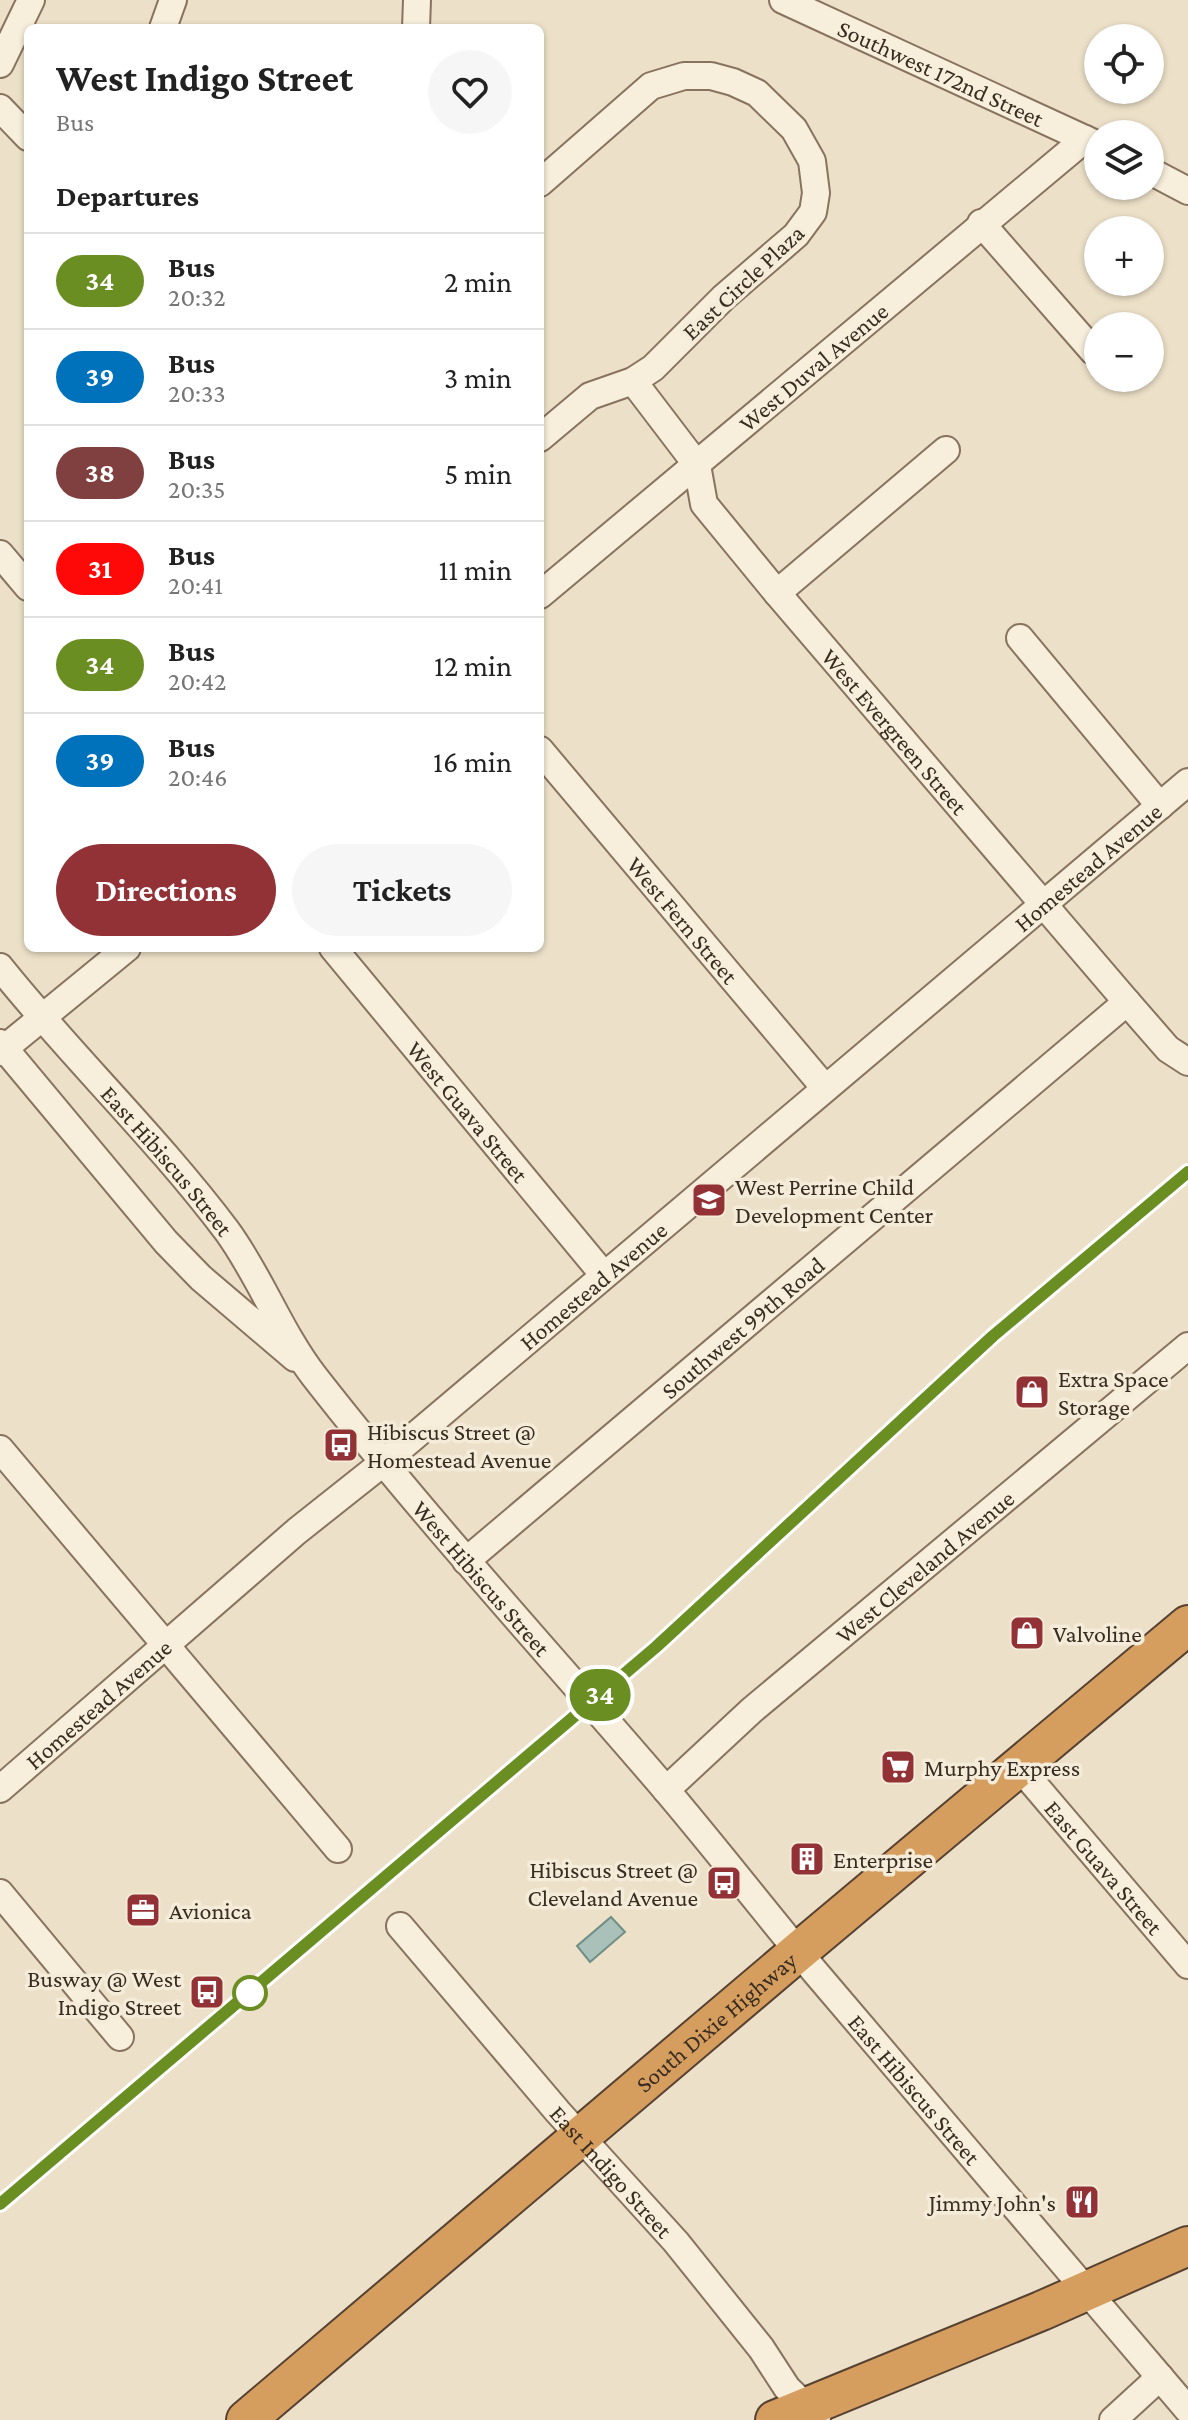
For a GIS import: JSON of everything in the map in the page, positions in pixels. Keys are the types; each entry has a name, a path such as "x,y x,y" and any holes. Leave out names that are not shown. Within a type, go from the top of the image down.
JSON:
{"highway":[{"name":"South Dixie Highway","path":"253,2418 799,1951 1188,1625"},
{"path":"801,2416 1188,2246"}],"street":[{"path":"0,64 31,0"},
{"path":"164,24 173,0"},
{"path":"416,24 417,0"},
{"name":"Southwest 172nd Street","path":"783,0 1084,139"},
{"name":"East Circle Plaza","path":"544,179 615,120 640,93 660,82 684,76 723,78 757,93 783,116 804,143 816,178 815,202 807,223 724,297 653,368 633,381 590,396 544,435"},
{"path":"0,108 24,133"},
{"name":"West Duval Avenue","path":"544,592 981,223 1084,147"},
{"path":"1164,178 1188,191"},
{"path":"981,223 1084,341"},
{"name":"West Evergreen Street","path":"633,381 697,465 704,504 1127,1002 1168,1049 1188,1062"},
{"path":"777,593 946,450"},
{"path":"0,554 24,582"},
{"path":"1020,638 1160,806"},
{"name":"West Fern Street","path":"544,755 825,1088"},
{"name":"Homestead Avenue","path":"0,1789 297,1531 384,1462 1188,782"},
{"path":"2,1048 122,952"},
{"name":"West Guava Street","path":"336,952 603,1274"},
{"name":"East Hibiscus Street","path":"0,967 229,1234 310,1371 384,1462"},
{"name":"Southwest 99th Road","path":"466,1561 1127,1002"},
{"name":"East Hibiscus Street","path":"2,1048 166,1242 201,1278 310,1371"},
{"name":"West Cleveland Avenue","path":"666,1790 752,1710 1188,1346"},
{"path":"0,1449 338,1849"},
{"name":"West Hibiscus Street","path":"384,1462 666,1790 799,1951"},
{"name":"East Guava Street","path":"1020,1768 1188,1965"},
{"path":"0,1893 120,2037"},
{"name":"East Indigo Street","path":"400,1926 676,2242 761,2348 801,2416"},
{"name":"East Hibiscus Street","path":"799,1951 1188,2410"},
{"path":"1113,2420 1160,2377"}],"water":[{"path":"611,1917 625,1932 590,1962 577,1946"}],"bus line":[{"name":"34","path":"0,2204 568,1724 777,1537 993,1336 1188,1172"}],"place":[{"name":"West Perrine Child Development Center","path":"709,1200"},
{"name":"Extra Space Storage","path":"1032,1392"},
{"name":"Hibiscus Street @ Homestead Avenue","path":"341,1445"},
{"name":"Valvoline","path":"1027,1633"},
{"name":"Murphy Express","path":"898,1767"},
{"name":"Enterprise","path":"807,1859"},
{"name":"Hibiscus Street @ Cleveland Avenue","path":"724,1883"},
{"name":"Avionica","path":"143,1910"},
{"name":"Busway @ West Indigo Street","path":"207,1992"},
{"name":"Jimmy John's","path":"1082,2202"}]}
